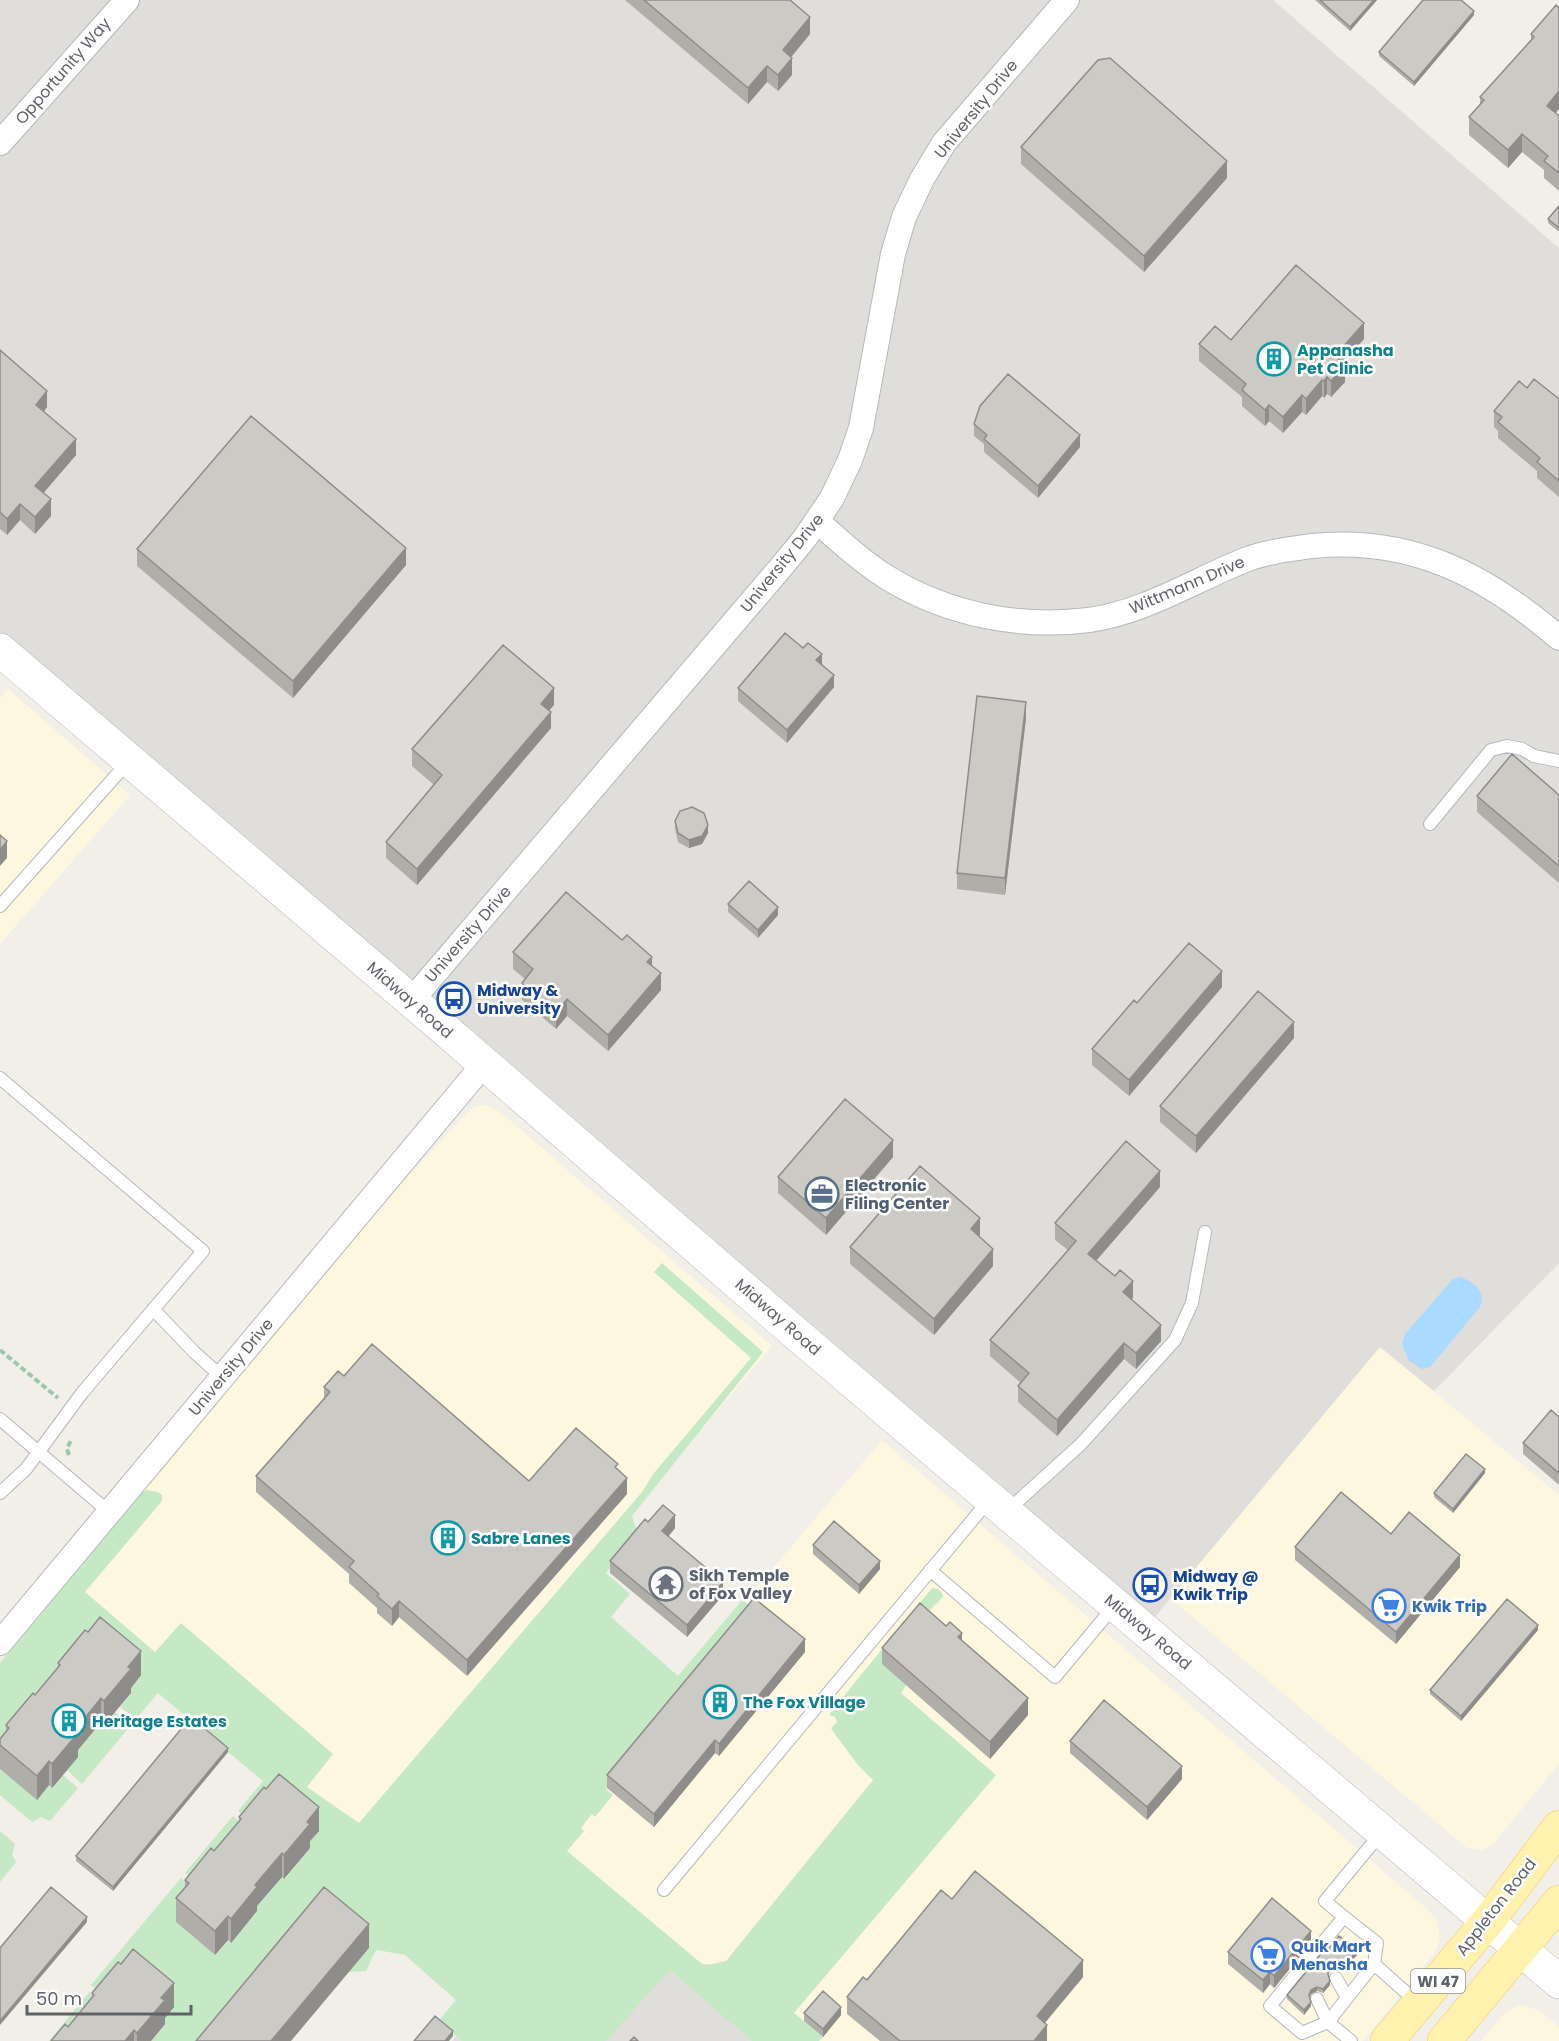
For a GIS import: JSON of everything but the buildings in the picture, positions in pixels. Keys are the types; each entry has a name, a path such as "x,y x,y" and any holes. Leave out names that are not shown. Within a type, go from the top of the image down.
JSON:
{"main road":[{"name":"Midway Road","path":"0,650 800,1337 1559,1982"},
{"name":"Appleton Road","path":"1387,2041 1488,1920 1559,1827"},
{"name":"WI 47","path":"1444,2041 1559,1902"}],"street":[{"name":"Opportunity Way","path":"0,143 127,0"},
{"name":"University Drive","path":"411,1001 782,566 817,521 832,498 850,460 861,428 893,254 904,217 922,179 944,143 1067,0"},
{"name":"Wittmann Drive","path":"817,521 855,554 888,578 940,603 969,613 1010,621 1053,623 1100,617 1128,611 1165,598 1248,559 1291,548 1334,544 1371,545 1413,552 1480,580 1527,611 1559,638"},
{"name":"University Drive","path":"0,1643 484,1064"}],"lane":[{"path":"1431,824 1491,750 1507,746 1534,756 1559,761"},
{"path":"0,906 129,761"},
{"path":"0,1078 203,1251 82,1393 26,1469 0,1493"},
{"path":"664,1890 930,1570 998,1505 1081,1444 1175,1340 1192,1303 1205,1232"},
{"path":"153,1309 194,1352 222,1377"},
{"path":"0,1419 109,1512"},
{"path":"930,1570 1055,1677 1115,1604"},
{"path":"1344,1917 1322,1952 1270,2006 1302,2033 1328,2022 1374,1964 1377,1943 1325,1901 1383,1831"},
{"path":"1374,1964 1419,2003"},
{"path":"1336,1978 1347,1998"},
{"path":"1317,1999 1328,2022 1351,2041"}],"path":[{"path":"0,1350 59,1398"}],"shaded area":[{"path":"0,0 1273,0 1559,248 1559,1263 1434,1391 1380,1347 1145,1629 0,650"},
{"path":"8,689 130,795 0,944 0,698"},
{"path":"482,1105 500,1112 772,1346 357,1838 62,1590 380,1207 468,1112"},
{"path":"1380,1347 1559,1495 1559,1764 1493,1844 1482,1850 1467,1848 1170,1598"},
{"path":"882,1440 1426,1908 1437,1920 1440,1939 1435,1952 1363,2041 761,2041 536,1847"},
{"path":"582,1889 761,2041 452,2041"},
{"path":"1522,2005 1538,2010 1559,2027 1559,2041 1481,2041 1503,2015"}],"green space":[{"path":"662,1263 763,1352 632,1516 638,1530 606,1573 630,1594 611,1617 678,1676 743,1599 754,1610 606,1789 613,1795 595,1817 592,1814 581,1828 584,1831 567,1851 701,1963 726,1961 873,1780 858,1765 834,1733 831,1728 837,1722 830,1713 932,1588 938,1589 943,1597 920,1620 906,1685 901,1693 996,1775 794,2013 823,2037 819,2041 752,2041 670,1970 606,2041 463,2041 437,2023 456,2000 405,1955 377,1950 366,1971 348,1972 369,1948 217,2041 151,2041 164,2025 161,2022 173,2007 107,1999 91,1985 181,1878 196,1891 176,1922 215,1955 228,1940 231,1942 257,1912 255,1909 282,1877 285,1879 310,1848 253,1824 238,1811 263,1781 158,1693 136,1719 120,1707 131,1694 0,1763 0,1663 142,1493 147,1490 158,1492 162,1495 162,1501 85,1592 155,1652 181,1623 333,1754 307,1787 359,1823 642,1492 654,1473 751,1358 654,1272"},
{"path":"115,1712 131,1725 82,1784 67,1770 78,1757 75,1754 101,1722 105,1725"},
{"path":"0,1769 37,1799 49,1785 63,1775 78,1788 50,1821 41,1817 32,1822 0,1795"},
{"path":"233,1816 249,1829 200,1885 185,1873"},
{"path":"0,1831 15,1844 12,1855 16,1862 0,1882"},
{"path":"89,1992 102,2004 76,2041 49,2041"}],"water":[{"path":"1461,1277 1471,1282 1480,1292 1482,1297 1480,1307 1430,1367 1422,1369 1409,1361 1402,1344 1405,1334 1453,1279"}],"place":[{"name":"Appanasha Pet Clinic","path":"1274,359"},
{"name":"Midway & University","path":"454,999"},
{"name":"Electronic Filing Center","path":"822,1194"},
{"name":"Sabre Lanes","path":"448,1538"},
{"name":"Sikh Temple of Fox Valley","path":"666,1584"},
{"name":"Midway @ Kwik Trip","path":"1150,1585"},
{"name":"Kwik Trip","path":"1389,1606"},
{"name":"The Fox Village","path":"720,1702"},
{"name":"Heritage Estates","path":"69,1721"},
{"name":"Quik Mart Menasha","path":"1268,1955"}]}
